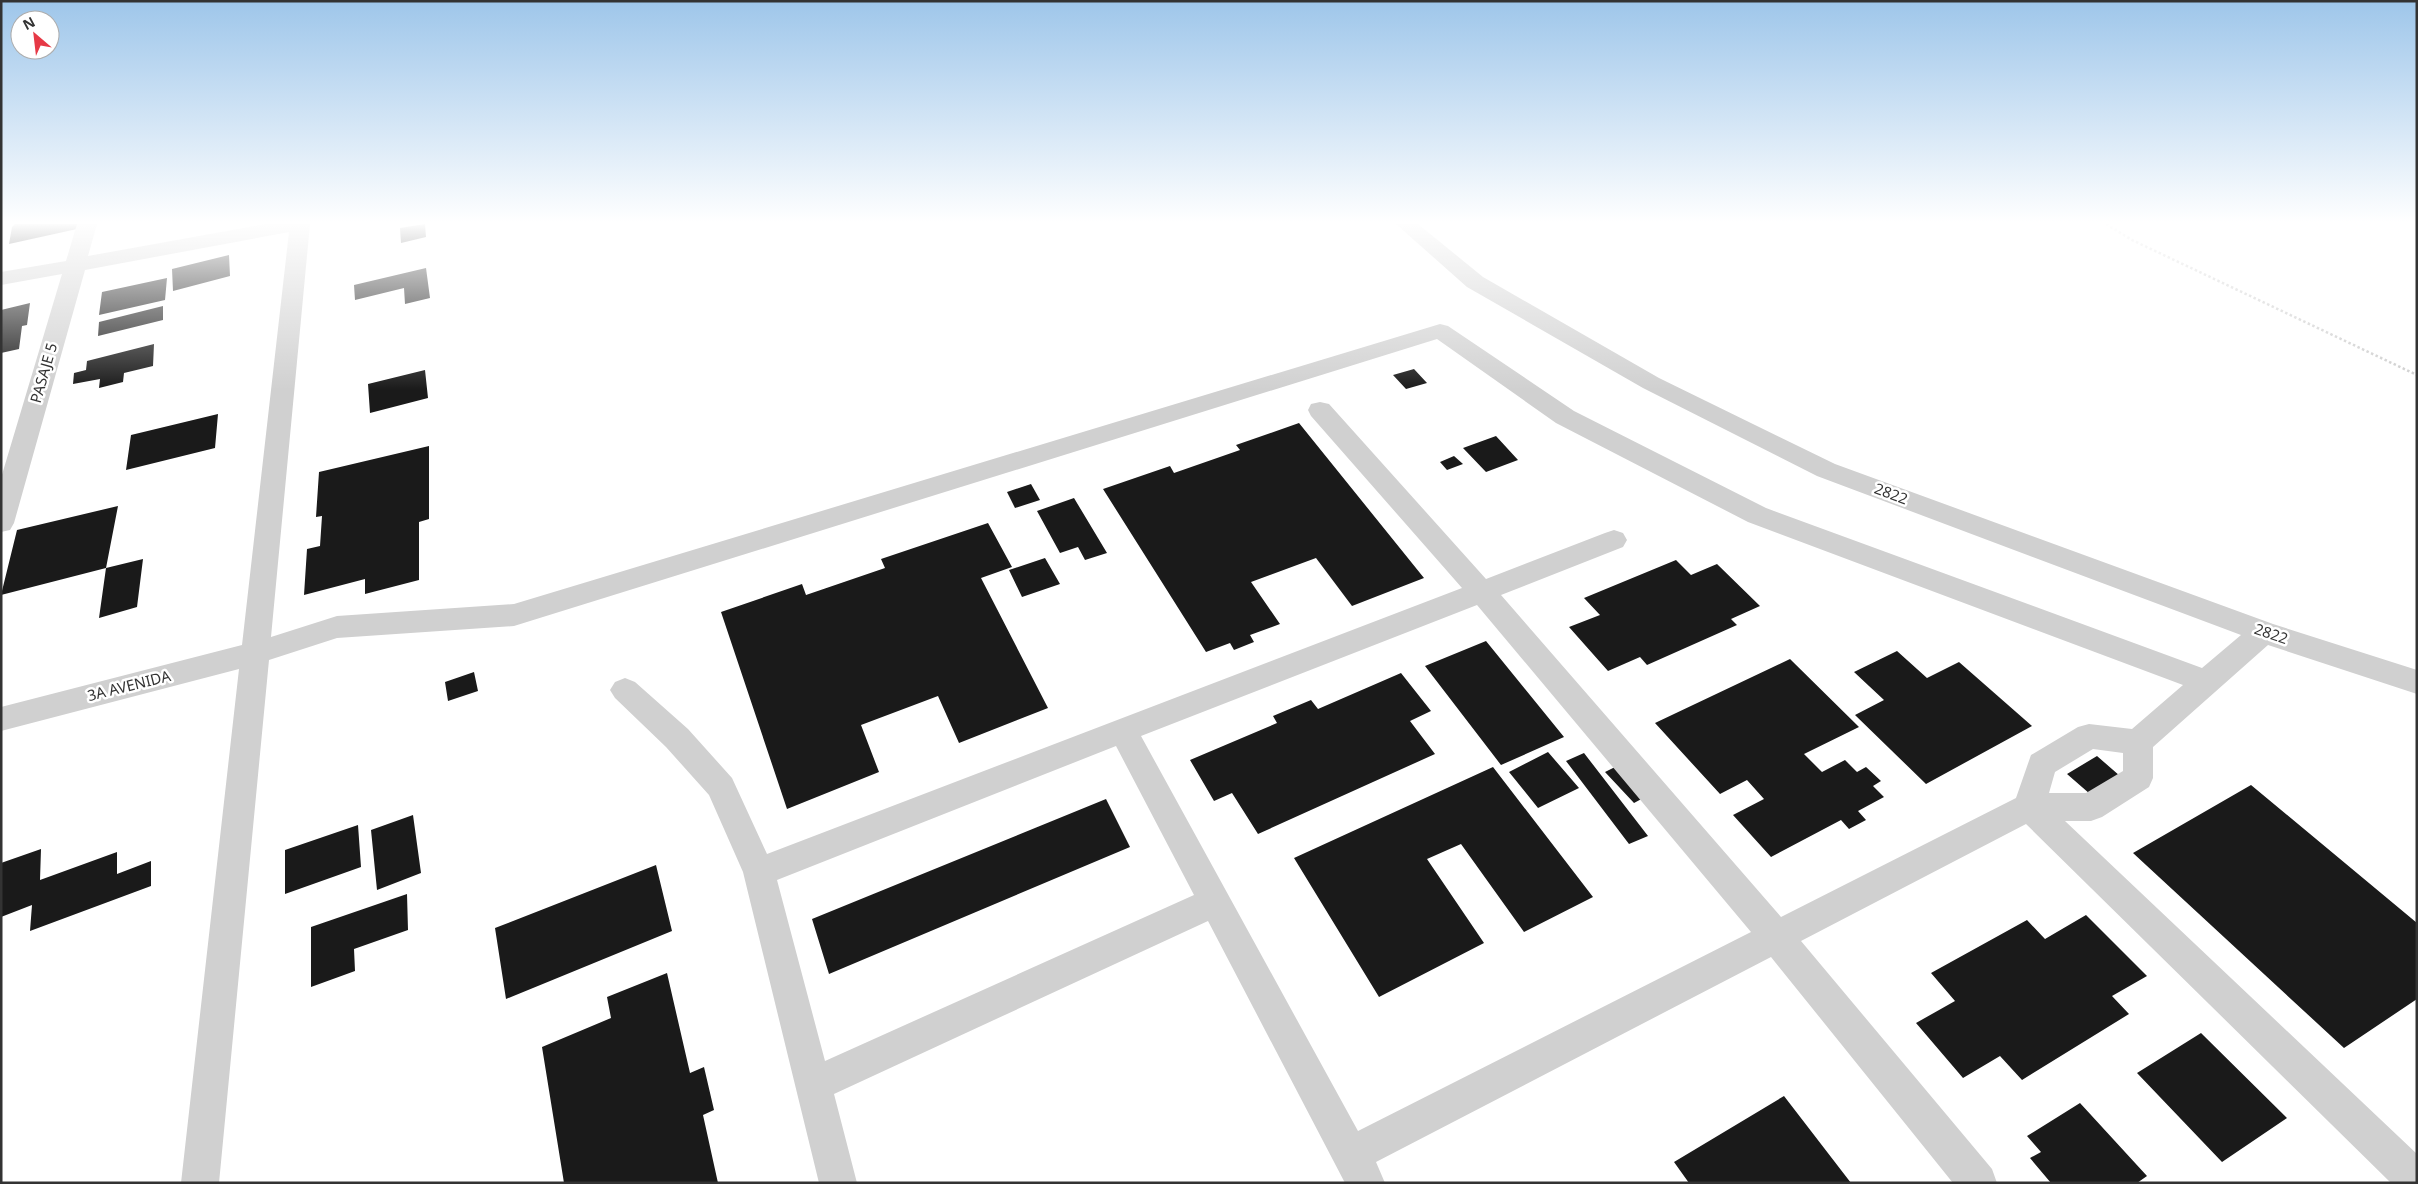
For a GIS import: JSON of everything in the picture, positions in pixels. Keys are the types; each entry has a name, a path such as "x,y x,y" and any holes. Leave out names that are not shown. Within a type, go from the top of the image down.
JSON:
{"street":[{"name":"PASAJE 5","path":"1,523 71,279"},
{"path":"200,1183 293,279"},
{"name":"2822","path":"1473,279 1651,384 1826,470 2263,632 2417,682"},
{"name":"3A AVENIDA","path":"1,719 256,653 337,627 514,615 1440,330 1565,417 1756,515 2206,682"},
{"path":"1320,410 1482,592 1776,936 1978,1183"},
{"path":"760,872 1614,540"},
{"path":"2029,807 2042,764 2089,736 2138,742 2263,632"},
{"path":"625,690 677,738 720,787 760,872 838,1183"},
{"path":"1122,731 1358,1169 1776,936 2029,807 2091,807 2138,778 2138,742"},
{"path":"2029,807 2417,1181"},
{"path":"812,1085 1214,902"}],"path":[{"path":"2215,279 2417,375"}],"building":[{"path":"167,279 165,300 99,315 102,292"},
{"path":"172,279 218,279 173,291"},
{"path":"378,279 428,279 430,298 405,304 404,288 355,300 354,285"},
{"path":"30,303 27,325 22,326 19,349 1,353 1,310"},
{"path":"163,306 163,320 98,336 99,322"},
{"path":"154,344 153,366 124,373 123,382 99,388 100,379 73,384 74,373 86,370 87,361"},
{"path":"1414,369 1427,383 1406,389 1393,375"},
{"path":"425,370 428,398 370,413 368,384"},
{"path":"218,414 215,448 126,470 131,435"},
{"path":"1299,423 1424,578 1352,606 1316,558 1251,582 1280,624 1250,635 1254,642 1234,650 1230,643 1206,652 1103,489 1170,466 1174,473 1240,450 1236,445"},
{"path":"1496,436 1518,460 1486,472 1463,448"},
{"path":"429,446 429,519 419,522 419,580 365,594 365,579 304,595 307,549 320,546 322,516 316,517 319,472"},
{"path":"1454,456 1463,464 1447,470 1440,462"},
{"path":"1031,484 1040,500 1015,508 1007,492"},
{"path":"1074,498 1107,553 1085,560 1078,547 1060,553 1037,511"},
{"path":"118,506 106,568 1,595 17,530"},
{"path":"988,523 1012,567 981,578 1048,708 959,743 938,696 861,725 879,772 787,809 721,612 802,584 806,595 885,568 881,559"},
{"path":"1045,558 1060,584 1022,597 1009,570"},
{"path":"143,559 137,607 99,618 106,568"},
{"path":"1676,560 1691,575 1717,564 1760,606 1731,619 1737,625 1647,665 1640,657 1608,671 1569,627 1600,615 1584,598"},
{"path":"1486,641 1564,737 1501,765 1425,666"},
{"path":"1897,651 1927,678 1959,662 2032,726 1926,784 1855,715 1884,700 1854,672"},
{"path":"1790,659 1859,727 1804,754 1822,772 1845,760 1857,772 1866,767 1881,781 1873,786 1884,797 1858,811 1866,820 1849,829 1841,820 1771,857 1733,815 1764,799 1747,780 1720,794 1655,723"},
{"path":"474,672 478,691 448,701 445,682"},
{"path":"1401,673 1431,711 1410,721 1435,754 1258,834 1232,793 1214,801 1190,760 1277,723 1273,716 1311,700 1318,709"},
{"path":"1548,752 1579,788 1538,808 1509,772"},
{"path":"1584,753 1648,836 1629,844 1566,761"},
{"path":"2097,756 2120,776 2090,794 2067,774"},
{"path":"1619,765 1647,796 1634,803 1605,772"},
{"path":"1493,767 1593,897 1524,932 1461,844 1427,859 1484,943 1379,997 1294,858"},
{"path":"2251,785 2417,923 2417,999 2344,1048 2133,853"},
{"path":"1106,799 1130,847 829,974 812,919"},
{"path":"413,815 421,873 377,890 371,830"},
{"path":"358,825 361,867 285,894 285,850"},
{"path":"41,849 40,880 117,852 117,874 151,861 151,886 30,931 32,905 1,917 1,863"},
{"path":"656,865 672,931 506,999 495,928"},
{"path":"407,894 408,930 354,949 355,971 311,987 311,927"},
{"path":"2086,915 2147,976 2112,996 2129,1014 2022,1080 2000,1056 1963,1078 1916,1023 1955,1001 1931,973 2027,920 2045,939"},
{"path":"667,973 690,1073 704,1067 714,1110 703,1115 718,1183 564,1183 542,1047 611,1018 607,997"},
{"path":"2201,1033 2287,1118 2222,1162 2137,1073"},
{"path":"1784,1096 1851,1183 1689,1183 1674,1162"},
{"path":"2080,1103 2147,1176 2137,1183 2051,1183 2030,1158 2041,1152 2027,1136"}]}
